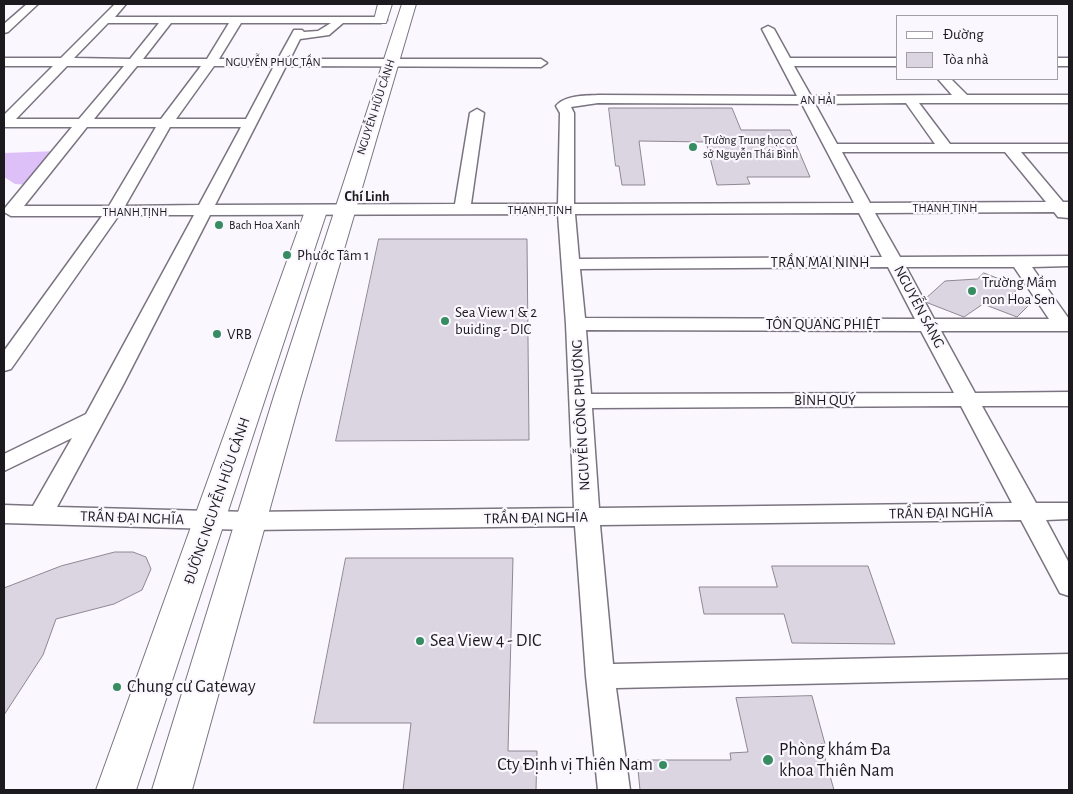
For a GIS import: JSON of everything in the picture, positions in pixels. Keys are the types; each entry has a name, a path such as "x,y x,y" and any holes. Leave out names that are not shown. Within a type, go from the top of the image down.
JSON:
{"main road":[{"path":"381,20 385,4"},
{"name":"NGUYỄN HỮU CẢNH","path":"329,211 390,63 409,4"},
{"path":"172,790 249,521 329,211"},
{"name":"ĐƯỜNG NGUYỄN HỮU CẢNH","path":"116,790 210,520 329,211"}],"street":[{"path":"4,30 33,4"},
{"path":"4,123 121,4"},
{"path":"4,12 24,12"},
{"path":"105,20 381,20"},
{"path":"6,211 168,20"},
{"path":"4,365 113,212 166,123 211,62 237,20"},
{"path":"40,515 95,418 206,212 248,123 297,34 322,35 332,31 340,20"},
{"name":"NGUYỄN SÁNG","path":"768,28 1069,586"},
{"name":"NGUYỄN PHÚC TẦN","path":"4,62 541,63"},
{"path":"786,62 896,62"},
{"path":"945,80 963,100"},
{"name":"AN HẢI","path":"567,102 1069,99"},
{"path":"910,100 946,148"},
{"name":"NGUYỄN CÔNG PHƯƠNG","path":"567,102 563,106 566,113 567,127 566,210 576,324 587,518 600,676 614,790"},
{"path":"462,210 478,113"},
{"path":"4,123 248,123"},
{"path":"833,148 1069,148"},
{"path":"1009,148 1066,211"},
{"name":"THANH TỊNH","path":"6,211 206,212 864,208 1066,211"},
{"path":"1020,262 1066,324"},
{"name":"TRẦN MAI NINH","path":"571,264 1069,262"},
{"name":"TÔN QUANG PHIỆT","path":"576,324 1066,324"},
{"name":"BÌNH QUÝ","path":"581,402 1069,399"},
{"path":"4,463 95,418"},
{"name":"TRẦN ĐẠI NGHĨA","path":"4,514 249,521 1069,511"},
{"path":"600,676 1069,666"}],"shaded area":[{"path":"59,151 29,185 15,184 4,177 4,153"}],"building":[{"path":"609,108 732,108 741,130 790,130 810,177 747,177 750,184 717,185 706,142 639,141 645,185 622,185 619,166 616,166"},
{"name":"Sea View 1 & 2 buiding - DIC","path":"379,239 527,239 529,440 336,441"},
{"path":"984,273 1020,287 1011,295 1031,303 1017,317 983,304 964,317 928,303 925,299 945,281 977,279"},
{"path":"115,552 133,552 146,557 151,569 142,590 114,604 56,619 43,655 4,715 4,588 61,566"},
{"name":"Sea View 4 - DIC","path":"346,558 513,558 508,751 537,751 536,790 403,790 411,723 314,723"},
{"path":"772,566 868,566 895,644 792,643 784,614 704,614 699,587 777,587"},
{"path":"812,696 825,744 821,744 834,790 640,790 637,760 731,760 730,753 748,752 736,698"}],"place":[{"name":"Trường Trung học cơ sở Nguyễn Thái Bình","path":"693,147"},
{"name":"Bach Hoa Xanh","path":"219,225"},
{"name":"Phước Tâm 1","path":"287,255"},
{"name":"Trường Mầm non Hoa Sen","path":"972,291"},
{"name":"Sea View 1 & 2 buiding - DIC","path":"445,321"},
{"name":"VRB","path":"217,334"},
{"name":"Sea View 4 - DIC","path":"420,641"},
{"name":"Chung cư Gateway","path":"117,687"},
{"name":"Phòng khám Đa khoa Thiên Nam","path":"768,760"},
{"name":"Cty Định vị Thiên Nam","path":"663,765"}],"district":[{"name":"Chí Linh","path":"367,197"}]}
